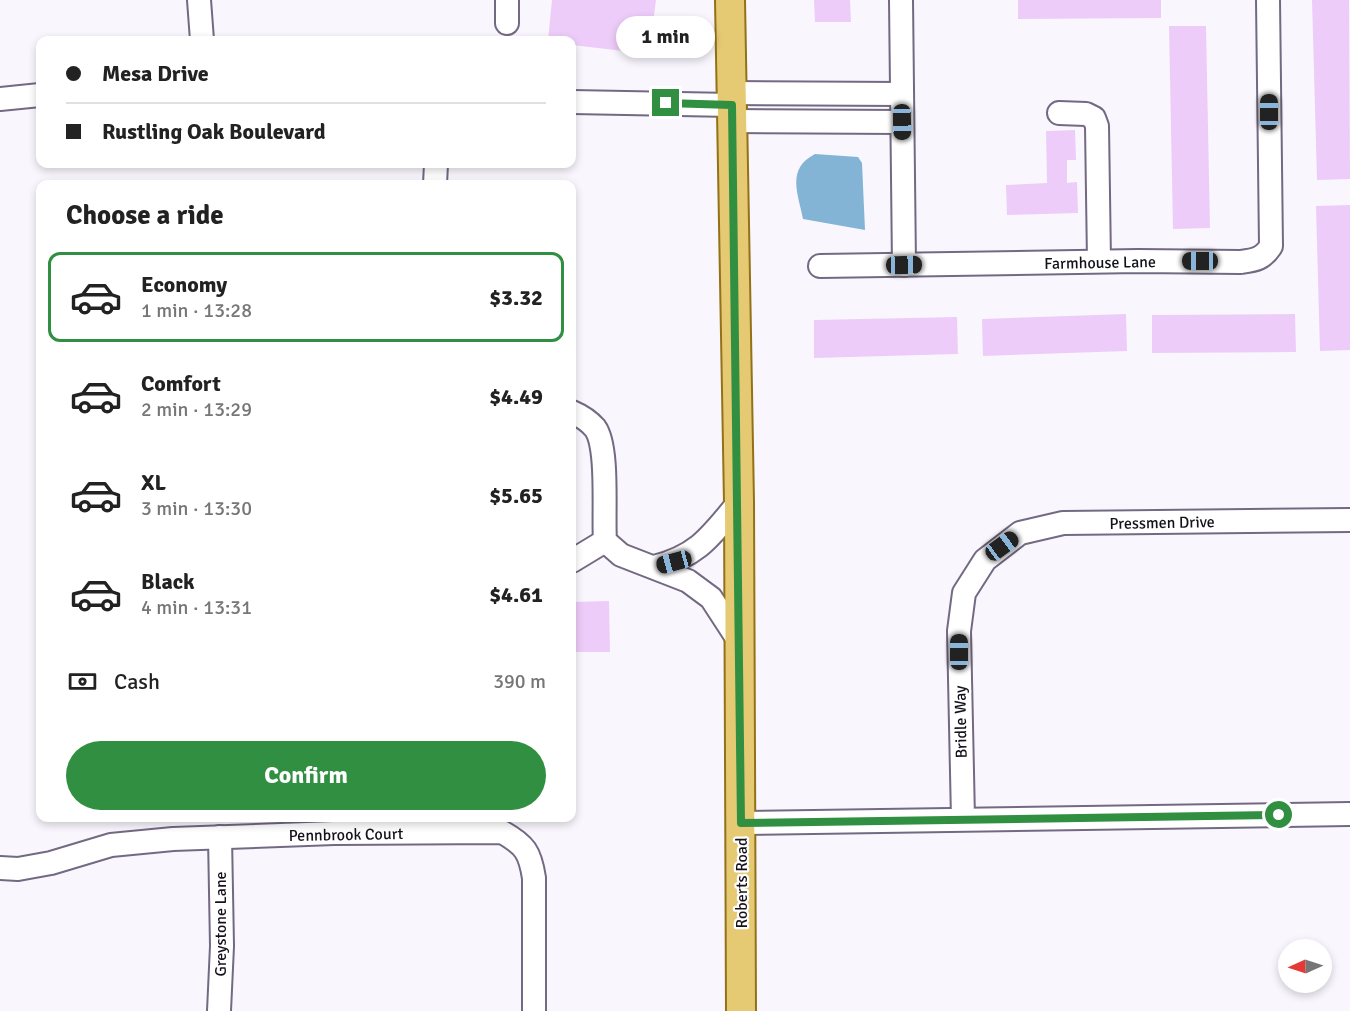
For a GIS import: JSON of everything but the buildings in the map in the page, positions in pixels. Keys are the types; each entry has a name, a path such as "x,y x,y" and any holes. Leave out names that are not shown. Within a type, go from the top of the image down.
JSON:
{"main road":[{"name":"Roberts Road","path":"730,0 739,502 741,1011"}],"street":[{"path":"199,0 202,36"},
{"path":"507,0 507,23"},
{"path":"901,0 904,265"},
{"name":"Farmhouse Lane","path":"820,266 1099,261 1241,262 1258,259 1266,254 1271,246 1268,0"},
{"path":"732,106 902,94"},
{"path":"0,99 36,95"},
{"path":"576,102 732,106 902,122"},
{"path":"1059,113 1086,114 1094,118 1097,126 1099,261"},
{"path":"576,415 596,429 603,453 605,541 621,555 687,581 711,598 739,641"},
{"path":"654,567 674,562 691,554 709,538 739,502"},
{"name":"Pressmen Drive","path":"985,560 1020,533 1063,524 1350,520"},
{"path":"576,559 605,541"},
{"name":"Bridle Way","path":"963,819 959,631 964,593 985,560"},
{"path":"741,823 1350,814"},
{"name":"Pennbrook Court","path":"0,868 18,869 51,863 111,845 219,837 502,832 519,842 531,858 534,878 534,1011"},
{"name":"Greystone Lane","path":"219,837 222,946 219,1011"}],"water":[{"path":"815,154 858,157 862,163 865,230 803,219 797,191 797,174 806,160"}],"route":[{"path":"666,103 732,105 739,502 741,823 1279,815"}]}
